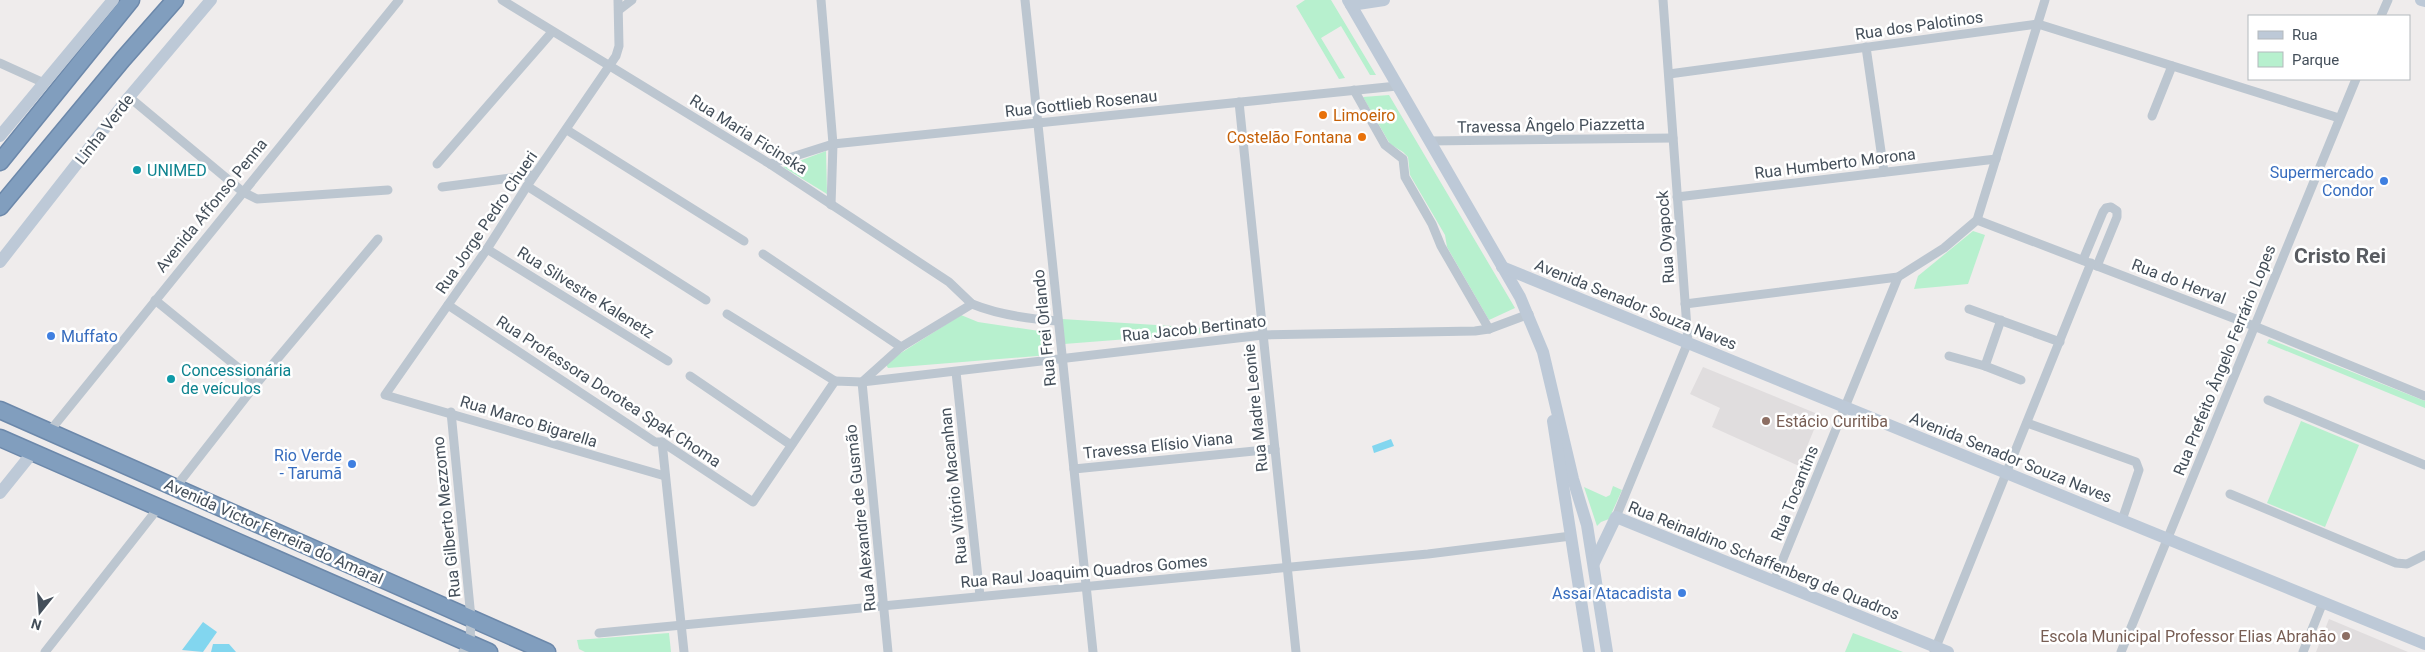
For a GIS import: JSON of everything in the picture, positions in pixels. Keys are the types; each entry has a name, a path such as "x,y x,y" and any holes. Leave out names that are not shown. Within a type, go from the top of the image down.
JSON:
{"highway":[{"path":"0,162 131,0"},
{"name":"Linha Verde","path":"0,207 123,59 175,0"},
{"name":"Avenida Victor Ferreira do Amaral","path":"0,410 547,652"},
{"name":"Avenida Victor Ferreira do Amaral","path":"0,438 159,508 466,648 489,652"}],"main road":[{"path":"0,136 113,0"},
{"name":"Linha Verde","path":"0,262 129,97 211,0"},
{"path":"1384,0 1349,3 1529,314 1544,352 1573,479 1587,525 1607,652"},
{"path":"2421,0 2425,1"},
{"name":"Avenida Senador Souza Naves","path":"1502,266 2425,644"},
{"path":"1553,388 1554,431 1589,652"},
{"path":"0,493 33,452"},
{"name":"Rua Reinaldino Schaffenberg de Quadros","path":"1594,563 1616,517 1939,650"}],"street":[{"name":"Avenida Affonso Penna","path":"49,432 399,0"},
{"name":"Rua Maria Ficinska","path":"502,0 770,164 949,282 972,304"},
{"name":"Rua Jorge Pedro Chueri","path":"384,395 488,249 534,175 610,65 619,46 618,0"},
{"path":"619,10 632,0"},
{"path":"821,0 833,144 831,205"},
{"name":"Rua Frei Orlando","path":"1025,0 1093,652"},
{"name":"Rua Oyapock","path":"1616,517 1688,342 1663,0"},
{"path":"1685,304 1898,277 1944,248 1977,220 2045,0"},
{"path":"2381,15 2388,0"},
{"name":"Rua dos Palotinos","path":"1668,74 2038,24 2339,118"},
{"path":"437,164 552,32"},
{"path":"1866,47 1884,172"},
{"path":"0,63 44,83"},
{"path":"2152,116 2172,66"},
{"name":"Rua Prefeito Ângelo Ferrário Lopes","path":"2121,652 2356,80"},
{"name":"Rua Gottlieb Rosenau","path":"770,164 833,144 1397,86"},
{"path":"1354,90 1386,145 1403,159 1405,177 1430,219 1441,246 1489,329"},
{"path":"129,97 243,192 257,199 268,200 388,190"},
{"name":"Rua Madre Leonie","path":"1239,102 1296,652"},
{"path":"566,130 744,241"},
{"name":"Travessa Ângelo Piazzetta","path":"1429,142 1673,138"},
{"name":"Rua Humberto Morona","path":"1677,197 1996,158"},
{"path":"442,187 534,175"},
{"path":"527,186 706,300"},
{"path":"1939,650 2006,473 2091,263 2117,217 2117,211 2111,207 2106,208 2103,212 2091,263"},
{"name":"Rua do Herval","path":"1977,220 2254,326 2425,396"},
{"path":"175,488 257,383 378,239"},
{"name":"Rua Silvestre Kalenetz","path":"488,249 668,361"},
{"path":"763,254 901,347"},
{"name":"Rua Tocantins","path":"1774,581 1898,277"},
{"path":"155,300 257,383"},
{"path":"862,382 901,347 972,304 988,310 1038,320 1058,321"},
{"name":"Rua Professora Dorotea Spak Choma","path":"448,305 655,442 662,442 753,502 792,445"},
{"path":"1970,309 2060,342"},
{"path":"690,376 792,445 835,381 727,314"},
{"name":"Rua Jacob Bertinato","path":"835,381 862,382 956,372 1263,335 1476,331 1489,329 1529,314"},
{"path":"1985,366 2001,320"},
{"path":"1948,356 1985,366 2021,380"},
{"name":"Rua Vitório Macanhan","path":"956,372 980,596"},
{"name":"Rua Alexandre de Gusmão","path":"862,382 888,652"},
{"name":"Rua Marco Bigarella","path":"384,395 451,412 665,476"},
{"path":"2268,400 2425,464"},
{"name":"Rua Gilberto Mezzomo","path":"451,412 471,618 466,648"},
{"path":"2026,423 2136,462 2140,470 2122,520"},
{"path":"662,442 684,652"},
{"name":"Travessa Elísio Viana","path":"1074,469 1275,448"},
{"path":"2230,494 2396,563 2407,564 2425,555"},
{"path":"45,652 159,508"},
{"name":"Rua Raul Joaquim Quadros Gomes","path":"599,632 681,626 1086,585 1287,568 1428,554 1571,536"},
{"path":"2303,652 2323,602"}],"shaded area":[{"name":"Estácio Curitiba","path":"1703,367 1820,415 1799,466 1712,427 1720,408 1690,394"},
{"name":"Escola Municipal Professor Elias Abrahão","path":"2329,619 2408,652 2316,652"}],"green space":[{"path":"1305,0 1331,0 1376,75 1370,75 1341,26 1321,38 1345,78 1339,79 1296,6"},
{"path":"1389,95 1515,308 1489,320 1447,247 1445,235 1410,175 1408,157 1390,144 1363,97"},
{"path":"826,151 827,194 783,167"},
{"path":"1973,231 1985,235 1968,284 1914,289 1918,276"},
{"path":"961,315 978,322 1046,332 1049,355 888,368 885,363"},
{"path":"1062,319 1203,328 1205,333 1064,344"},
{"path":"2269,339 2425,401 2425,408 2267,343"},
{"path":"2301,421 2359,445 2325,527 2267,503"},
{"path":"1613,486 1622,490 1609,519 1597,526 1584,487 1606,497 1610,495"},
{"path":"669,633 671,652 585,652 579,649 577,640"},
{"path":"1853,633 1903,652 1845,652"}],"water":[{"path":"1391,439 1394,446 1374,453 1372,446"},
{"path":"203,622 217,632 203,652 182,650"},
{"path":"213,644 229,644 236,652 211,652"}],"place":[{"name":"Limoeiro","path":"1323,115"},
{"name":"Costelão Fontana","path":"1362,137"},
{"name":"UNIMED","path":"137,170"},
{"name":"Supermercado Condor","path":"2384,181"},
{"name":"Muffato","path":"51,336"},
{"name":"Concessionária de veículos","path":"171,379"},
{"name":"Estácio Curitiba","path":"1766,421"},
{"name":"Rio Verde - Tarumã","path":"352,464"},
{"name":"Assaí Atacadista","path":"1682,593"},
{"name":"Escola Municipal Professor Elias Abrahão","path":"2346,636"}],"district":[{"name":"Cristo Rei","path":"2340,256"}]}
